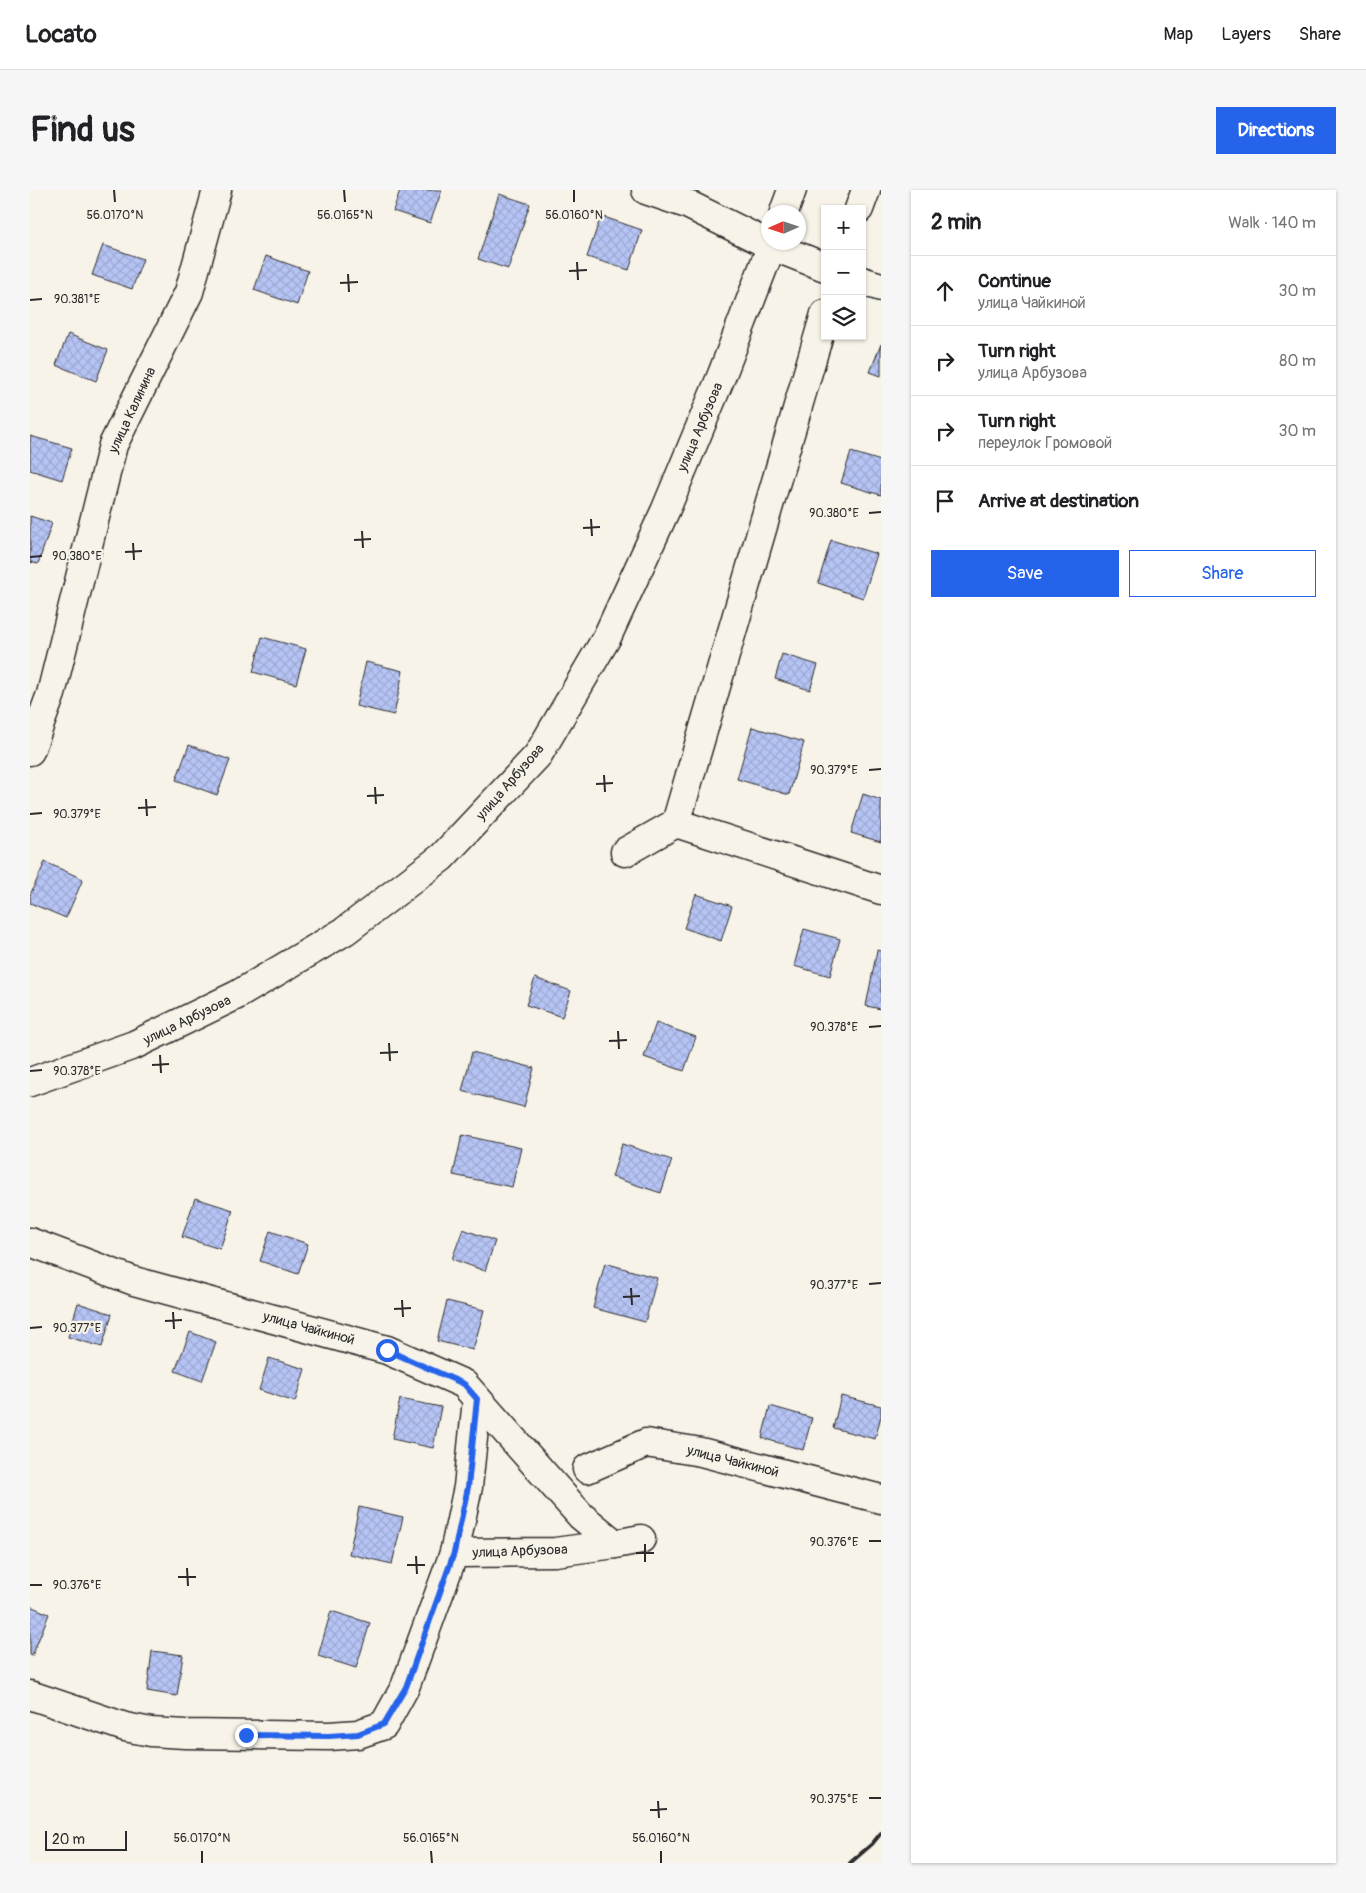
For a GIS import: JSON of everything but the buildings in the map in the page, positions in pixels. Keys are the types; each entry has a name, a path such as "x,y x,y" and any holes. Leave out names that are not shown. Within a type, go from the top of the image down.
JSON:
{"street":[{"name":"улица Калинина","path":"30,751 51,694 113,445 189,292 216,190"},
{"path":"646,190 687,204 761,239"},
{"path":"787,205 792,190"},
{"path":"860,205 866,190"},
{"name":"улица Арбузова","path":"30,1082 134,1045 160,1033 238,995 345,931 442,857 538,755 607,637 666,509 721,378 770,250"},
{"path":"786,250 821,265"},
{"path":"866,282 881,287"},
{"path":"625,852 676,823 821,328"},
{"path":"676,823 881,890"},
{"name":"улица Чайкиной","path":"30,1242 134,1281 387,1350 464,1384 581,1516 628,1541"},
{"name":"улица Арбузова","path":"30,1694 125,1726 151,1732 329,1736 358,1734 384,1724 406,1687 454,1553 468,1487 477,1399"},
{"name":"улица Чайкиной","path":"587,1469 646,1443 701,1452 881,1499"},
{"name":"улица Арбузова","path":"454,1553 555,1552 628,1541"}],"railway":[{"path":"850,1863 872,1844 881,1833"}],"route":[{"path":"246,1735 329,1736 358,1734 384,1724 406,1687 454,1553 468,1487 477,1399 464,1384 387,1350"}]}
